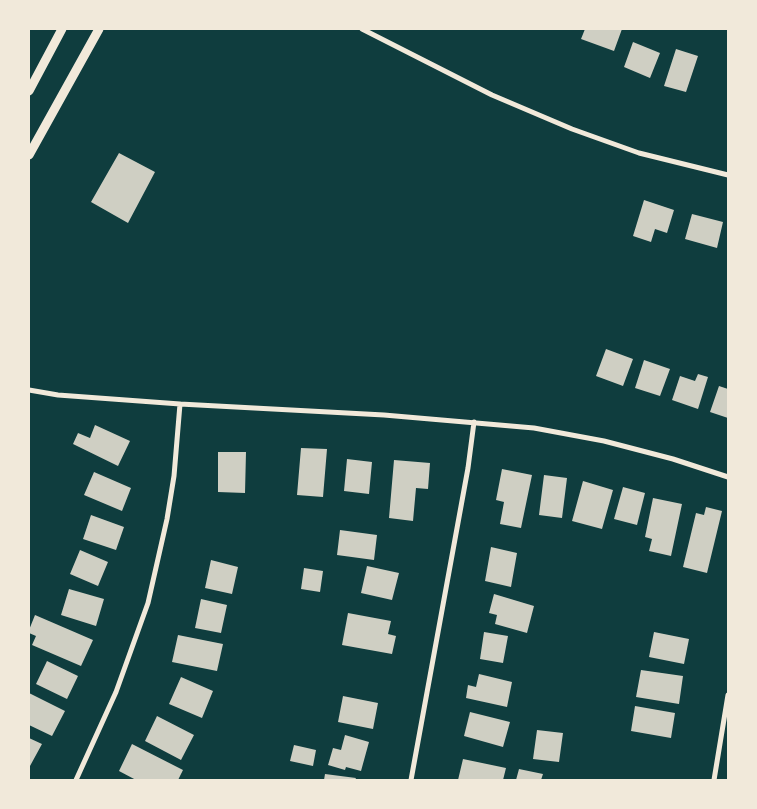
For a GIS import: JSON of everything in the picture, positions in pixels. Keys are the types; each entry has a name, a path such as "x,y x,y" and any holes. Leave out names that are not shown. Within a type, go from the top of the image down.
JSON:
{"street":[{"path":"29,91 62,29"},
{"path":"29,155 99,29"},
{"path":"362,29 492,95 572,129 639,153 728,175"},
{"path":"29,390 58,395 180,404 384,415 534,428 604,441 673,459 728,477"},
{"path":"76,780 116,692 148,603 167,519 174,476 180,404"},
{"path":"411,780 468,468 474,422"},
{"path":"714,780 728,695"}],"building":[{"path":"585,29 622,29 614,51 581,39"},
{"path":"633,42 660,53 650,78 624,67"},
{"path":"676,49 698,56 686,92 664,86"},
{"path":"119,153 155,172 128,223 91,202"},
{"path":"644,200 674,210 667,233 655,229 651,242 633,236"},
{"path":"692,214 723,222 717,248 685,239"},
{"path":"606,349 633,359 623,386 596,376"},
{"path":"644,360 670,369 660,396 635,388"},
{"path":"698,374 708,377 698,409 672,400 680,376 695,381"},
{"path":"719,386 728,389 728,418 710,412"},
{"path":"95,425 130,441 118,466 73,444 78,433 90,438"},
{"path":"301,448 327,449 323,497 297,495"},
{"path":"218,452 246,452 245,493 218,492"},
{"path":"347,459 372,462 369,494 344,491"},
{"path":"394,460 430,463 428,489 416,488 413,521 389,518"},
{"path":"502,469 532,475 521,528 500,524 504,502 496,500"},
{"path":"94,472 131,488 122,511 84,495"},
{"path":"544,475 567,478 562,518 539,515"},
{"path":"583,481 613,490 602,529 572,521"},
{"path":"623,487 645,493 637,525 614,519"},
{"path":"653,498 682,504 671,556 649,551 652,539 645,537"},
{"path":"706,507 722,511 707,573 683,567 696,513 704,515"},
{"path":"91,515 124,527 116,550 83,539"},
{"path":"340,530 377,535 374,560 337,555"},
{"path":"491,547 517,553 511,587 485,581"},
{"path":"80,550 108,562 98,586 70,574"},
{"path":"211,560 238,567 232,594 205,588"},
{"path":"367,566 399,573 392,600 361,593"},
{"path":"304,568 323,571 320,592 301,589"},
{"path":"69,589 104,599 96,626 61,615"},
{"path":"494,594 534,606 527,633 495,624 497,615 489,613"},
{"path":"201,599 227,605 221,633 195,628"},
{"path":"348,613 391,621 388,634 396,636 392,654 342,645"},
{"path":"35,615 93,640 81,666 32,645 36,636 29,633 29,630"},
{"path":"484,632 508,636 503,663 480,659"},
{"path":"654,632 689,639 684,664 649,657"},
{"path":"178,635 223,644 217,671 172,662"},
{"path":"47,661 78,676 67,699 36,684"},
{"path":"641,670 683,676 679,704 636,697"},
{"path":"479,674 512,682 507,707 466,698 468,685 476,687"},
{"path":"181,677 213,691 202,718 169,704"},
{"path":"29,693 65,711 52,736 29,725"},
{"path":"343,696 378,703 373,729 338,722"},
{"path":"635,706 675,713 671,738 631,731"},
{"path":"470,712 510,722 503,747 464,736"},
{"path":"157,716 194,735 181,760 145,741"},
{"path":"537,730 563,733 559,762 533,759"},
{"path":"345,735 369,742 361,771 346,767 345,770 328,765 333,748 341,750"},
{"path":"29,738 42,744 30,766 29,766"},
{"path":"132,744 183,770 178,780 136,780 119,771"},
{"path":"294,745 316,750 313,766 290,761"},
{"path":"463,759 506,768 503,780 458,780"},
{"path":"519,769 543,774 541,780 516,780"},
{"path":"325,774 356,778 355,780 324,780"}]}
